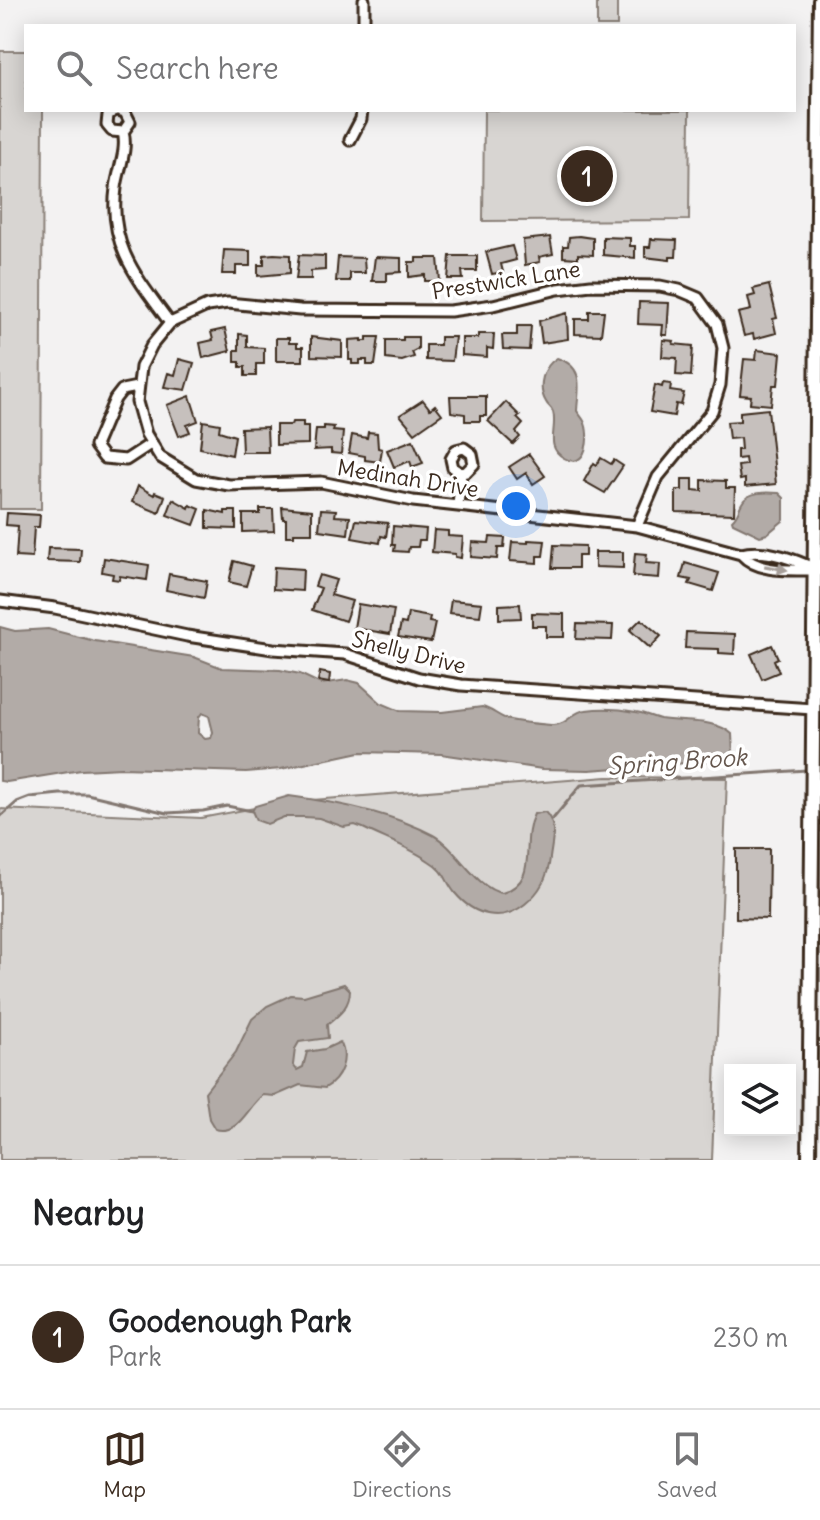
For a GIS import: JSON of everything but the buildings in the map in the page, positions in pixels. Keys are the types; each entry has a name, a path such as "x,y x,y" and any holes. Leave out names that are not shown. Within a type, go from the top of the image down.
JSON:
{"main road":[{"path":"809,1160 813,709 818,570 820,0"}],"street":[{"path":"364,0 364,24"},
{"path":"113,112 108,115 107,125 112,131 123,132 128,129 129,116 120,112"},
{"path":"350,140 362,112"},
{"path":"123,132 125,142 115,191 118,237 131,269 170,323 148,352 137,387 140,419 152,443 126,460 104,458 95,446 115,399 122,390 137,387"},
{"name":"Prestwick Lane","path":"170,323 196,309 228,303 300,310 450,311 591,285 660,286 698,298 717,324 723,348 720,385 712,411 658,477 637,526"},
{"name":"Medinah Drive","path":"152,443 166,461 187,475 213,484 321,482 413,501 637,526 741,554 752,551 795,560 818,570"},
{"path":"458,505 461,473"},
{"name":"Shelly Drive","path":"0,601 55,608 187,636 273,649 345,654 419,678 461,685 813,709"}],"shaded area":[{"path":"597,0 617,0 617,24 597,24"},
{"path":"0,51 24,51 24,112 43,112 41,509 0,509"},
{"path":"484,112 690,112 689,220 483,221"},
{"path":"607,777 727,778 712,1160 0,1160 0,809 201,818 287,802"},
{"path":"816,783 820,784 820,981 813,981"}],"water":[{"path":"557,358 572,367 578,380 577,411 586,427 587,442 578,460 572,461 558,454 553,443 553,412 543,396 545,371"},
{"path":"779,493 784,498 784,520 767,534 760,536 733,523 742,503 749,496"},
{"path":"0,627 15,631 48,629 95,641 194,657 222,668 280,670 300,674 321,684 347,680 359,683 381,703 400,711 442,712 482,707 510,720 553,725 563,723 581,711 618,710 660,719 708,723 732,734 733,754 728,759 589,770 542,769 441,754 360,752 281,769 246,772 122,768 0,781","holes":["202,713 209,716 213,732 211,738 205,739 198,733 199,717"]},
{"path":"289,796 363,810 417,827 442,841 484,884 502,893 521,879 527,860 530,825 534,814 545,812 552,822 553,834 547,872 535,895 516,910 498,915 479,912 463,901 435,865 363,828 355,825 344,827 319,818 284,817 267,824 256,820 252,811 255,806"},
{"path":"344,984 350,990 348,1001 340,1014 327,1025 328,1038 299,1042 295,1049 293,1065 297,1070 303,1067 307,1052 340,1042 344,1055 342,1068 331,1084 325,1088 300,1085 275,1096 263,1095 237,1124 223,1130 215,1129 209,1119 205,1092 236,1052 252,1019 267,1006 291,995 304,996"}],"waterway":[{"name":"Spring Brook","path":"552,820 581,785 807,770"},
{"name":"Spring Brook","path":"0,817 17,802 30,797 60,794 87,794 167,813 227,806 252,811"}],"place":[{"name":"Goodenough Park","path":"587,176"}]}
